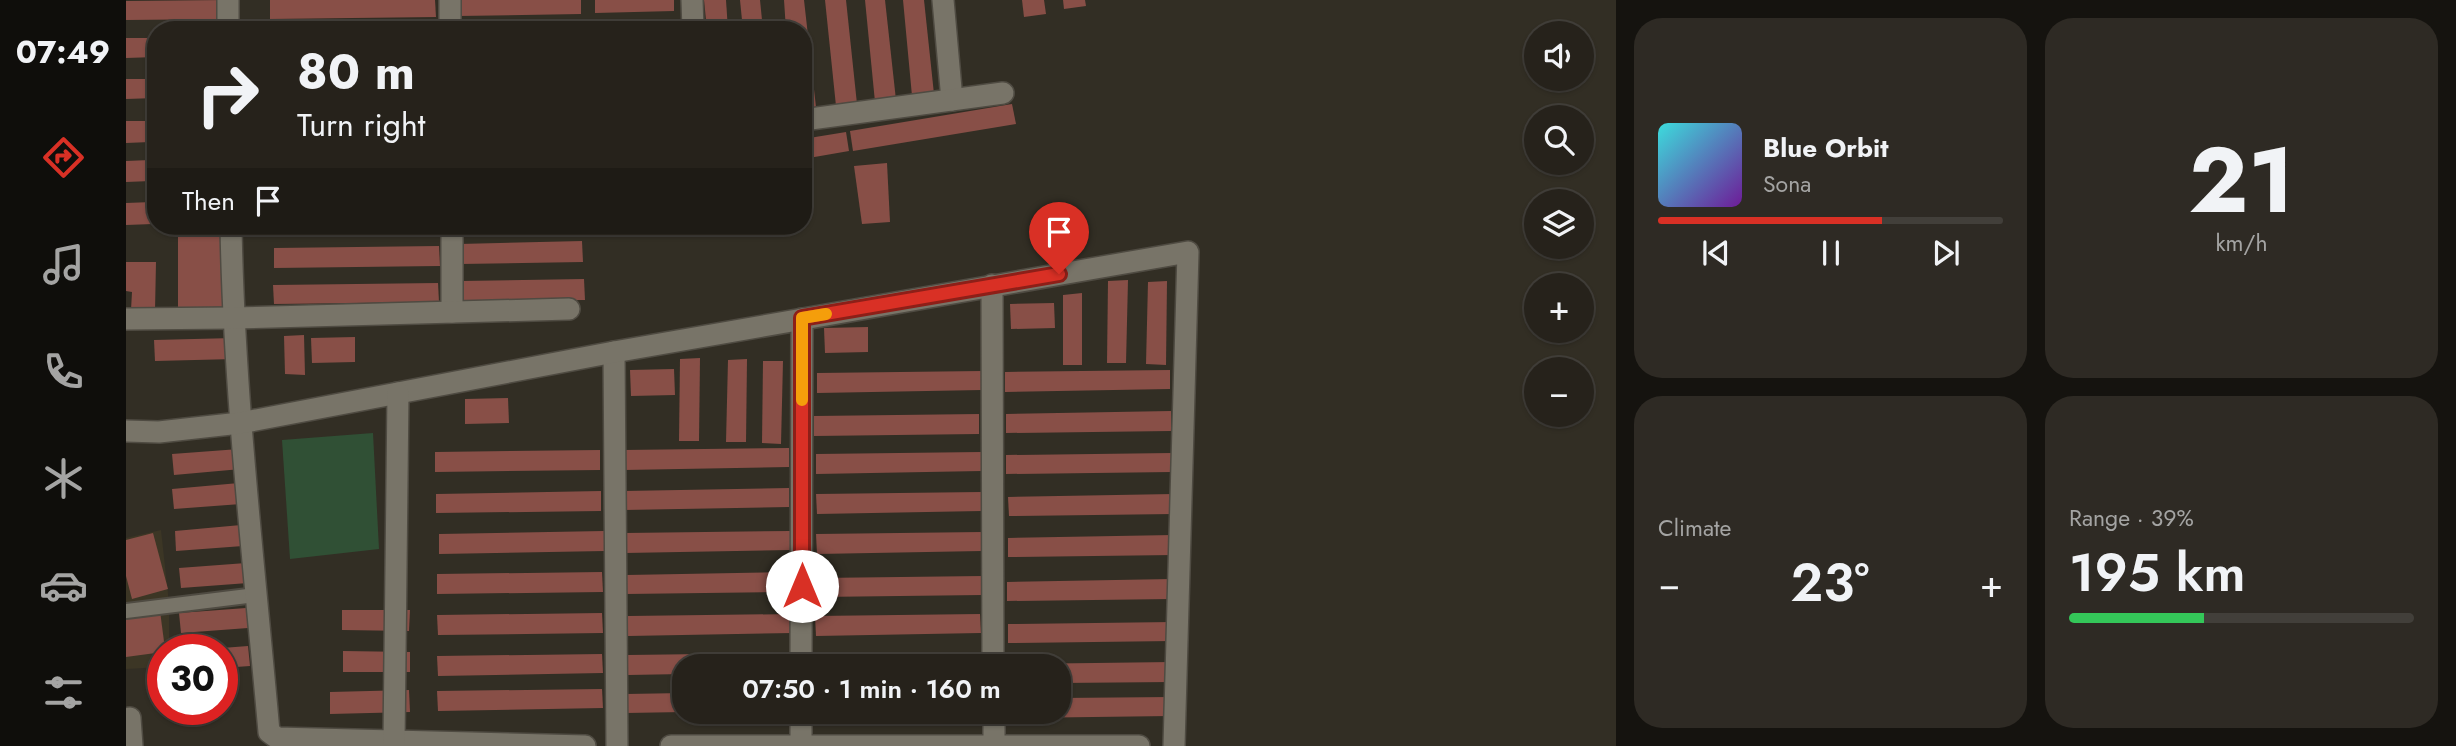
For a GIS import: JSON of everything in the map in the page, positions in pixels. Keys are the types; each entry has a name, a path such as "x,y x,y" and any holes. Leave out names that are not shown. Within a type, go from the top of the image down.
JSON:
{"street":[{"path":"228,0 228,21"},
{"path":"450,0 450,21"},
{"path":"692,0 693,21"},
{"path":"943,0 952,100"},
{"path":"812,119 1003,93"},
{"path":"231,235 240,423 269,732 277,738 585,746"},
{"path":"452,235 452,312"},
{"path":"126,431 159,432 240,423 802,318 1188,252 1174,746"},
{"path":"992,285 993,654"},
{"path":"126,319 569,309"},
{"path":"801,654 802,318"},
{"path":"614,352 617,746"},
{"path":"394,742 398,393"},
{"path":"126,719 131,718 131,746"},
{"path":"801,724 801,745"},
{"path":"993,724 994,746"},
{"path":"671,746 1139,746"}],"lane":[{"path":"126,611 257,595"}],"shaded area":[{"path":"161,530 169,603 169,634 147,634 147,668 126,669 126,538"}],"green space":[{"path":"373,433 379,549 290,559 282,440"}],"building":[{"path":"227,0 227,19 126,20 126,1"},
{"path":"270,0 435,0 436,17 270,19"},
{"path":"458,0 581,0 581,14 458,16"},
{"path":"595,0 674,0 674,11 595,13"},
{"path":"704,0 726,0 727,21 706,21"},
{"path":"740,0 760,0 762,21 742,21"},
{"path":"784,0 804,0 806,21 785,21"},
{"path":"825,0 846,0 857,104 836,106"},
{"path":"865,0 885,0 896,100 875,102"},
{"path":"903,0 924,0 934,94 912,96"},
{"path":"1022,0 1044,0 1046,14 1024,17"},
{"path":"1063,0 1085,0 1086,6 1064,9"},
{"path":"126,38 147,38 147,57 126,58"},
{"path":"812,71 816,107 812,107"},
{"path":"126,79 147,79 147,98 126,99"},
{"path":"1012,104 1016,124 853,151 850,131"},
{"path":"126,121 147,121 147,142 126,143"},
{"path":"846,132 849,151 812,157 812,138"},
{"path":"147,160 147,181 126,182 126,161"},
{"path":"887,163 890,222 862,224 854,166"},
{"path":"147,202 147,224 126,225 126,203"},
{"path":"178,235 231,235 233,318 178,318"},
{"path":"582,241 583,262 460,264 459,244"},
{"path":"439,246 440,266 274,268 274,248"},
{"path":"126,262 156,262 155,311 131,310 132,292 126,291"},
{"path":"584,279 585,300 461,301 461,281"},
{"path":"1128,280 1126,363 1107,363 1108,281"},
{"path":"1167,281 1166,365 1146,364 1148,282"},
{"path":"438,283 439,302 274,304 273,285"},
{"path":"1082,293 1082,365 1063,365 1063,295"},
{"path":"1054,303 1055,328 1011,329 1010,304"},
{"path":"868,327 868,352 825,353 824,328"},
{"path":"304,335 305,375 285,374 284,336"},
{"path":"355,337 355,362 312,363 311,338"},
{"path":"234,338 235,359 155,361 154,340"},
{"path":"700,358 699,441 679,441 680,359"},
{"path":"747,359 746,442 726,442 728,360"},
{"path":"763,361 783,361 781,444 762,443"},
{"path":"674,369 675,395 631,396 630,370"},
{"path":"1170,370 1170,389 1005,392 1005,372"},
{"path":"982,371 982,390 817,393 817,373"},
{"path":"508,398 509,423 465,424 465,399"},
{"path":"1171,411 1171,431 1006,433 1006,414"},
{"path":"979,414 979,434 814,436 814,416"},
{"path":"789,448 789,467 624,470 623,450"},
{"path":"239,449 241,469 174,475 172,454"},
{"path":"600,450 600,470 435,472 435,452"},
{"path":"981,452 982,471 816,474 816,454"},
{"path":"1172,453 1172,472 1006,474 1006,455"},
{"path":"239,483 241,504 174,509 172,489"},
{"path":"789,488 789,507 624,510 624,491"},
{"path":"601,491 601,511 436,513 436,494"},
{"path":"981,492 982,511 817,514 816,494"},
{"path":"1173,494 1174,514 1009,516 1008,497"},
{"path":"241,525 243,546 176,551 175,531"},
{"path":"604,531 605,551 439,554 439,534"},
{"path":"790,531 790,550 625,553 625,533"},
{"path":"982,532 982,551 817,554 816,534"},
{"path":"153,533 168,589 132,599 126,576 126,540"},
{"path":"1173,535 1174,555 1008,557 1008,538"},
{"path":"246,563 248,583 181,588 179,568"},
{"path":"602,572 603,592 437,594 437,574"},
{"path":"791,572 792,592 626,594 626,575"},
{"path":"983,576 983,595 818,597 818,578"},
{"path":"1172,579 1172,599 1007,601 1007,582"},
{"path":"246,608 248,628 181,633 179,613"},
{"path":"342,610 410,610 409,631 342,630"},
{"path":"160,611 163,634 147,634 147,654 126,657 126,616"},
{"path":"602,613 603,633 438,635 437,615"},
{"path":"793,614 793,633 628,636 628,616"},
{"path":"980,614 981,633 816,636 815,616"},
{"path":"1173,622 1173,641 1008,643 1008,624"},
{"path":"248,646 250,666 238,667 238,647"},
{"path":"343,651 410,652 410,672 343,672"},
{"path":"981,652 981,654 816,654"},
{"path":"792,653 792,654 710,654"},
{"path":"602,654 603,673 438,676 437,656"},
{"path":"672,654 672,674 628,675 627,655"},
{"path":"1172,662 1172,682 1071,683 1071,663"},
{"path":"602,689 603,708 438,711 437,691"},
{"path":"409,690 410,712 330,714 330,692"},
{"path":"672,693 672,712 626,713 626,694"},
{"path":"1171,697 1171,716 1071,717 1071,698"}],"slow traffic":[{"path":"802,400 802,318 826,314"}],"route":[{"path":"802,586 802,318 1059,274"}]}
